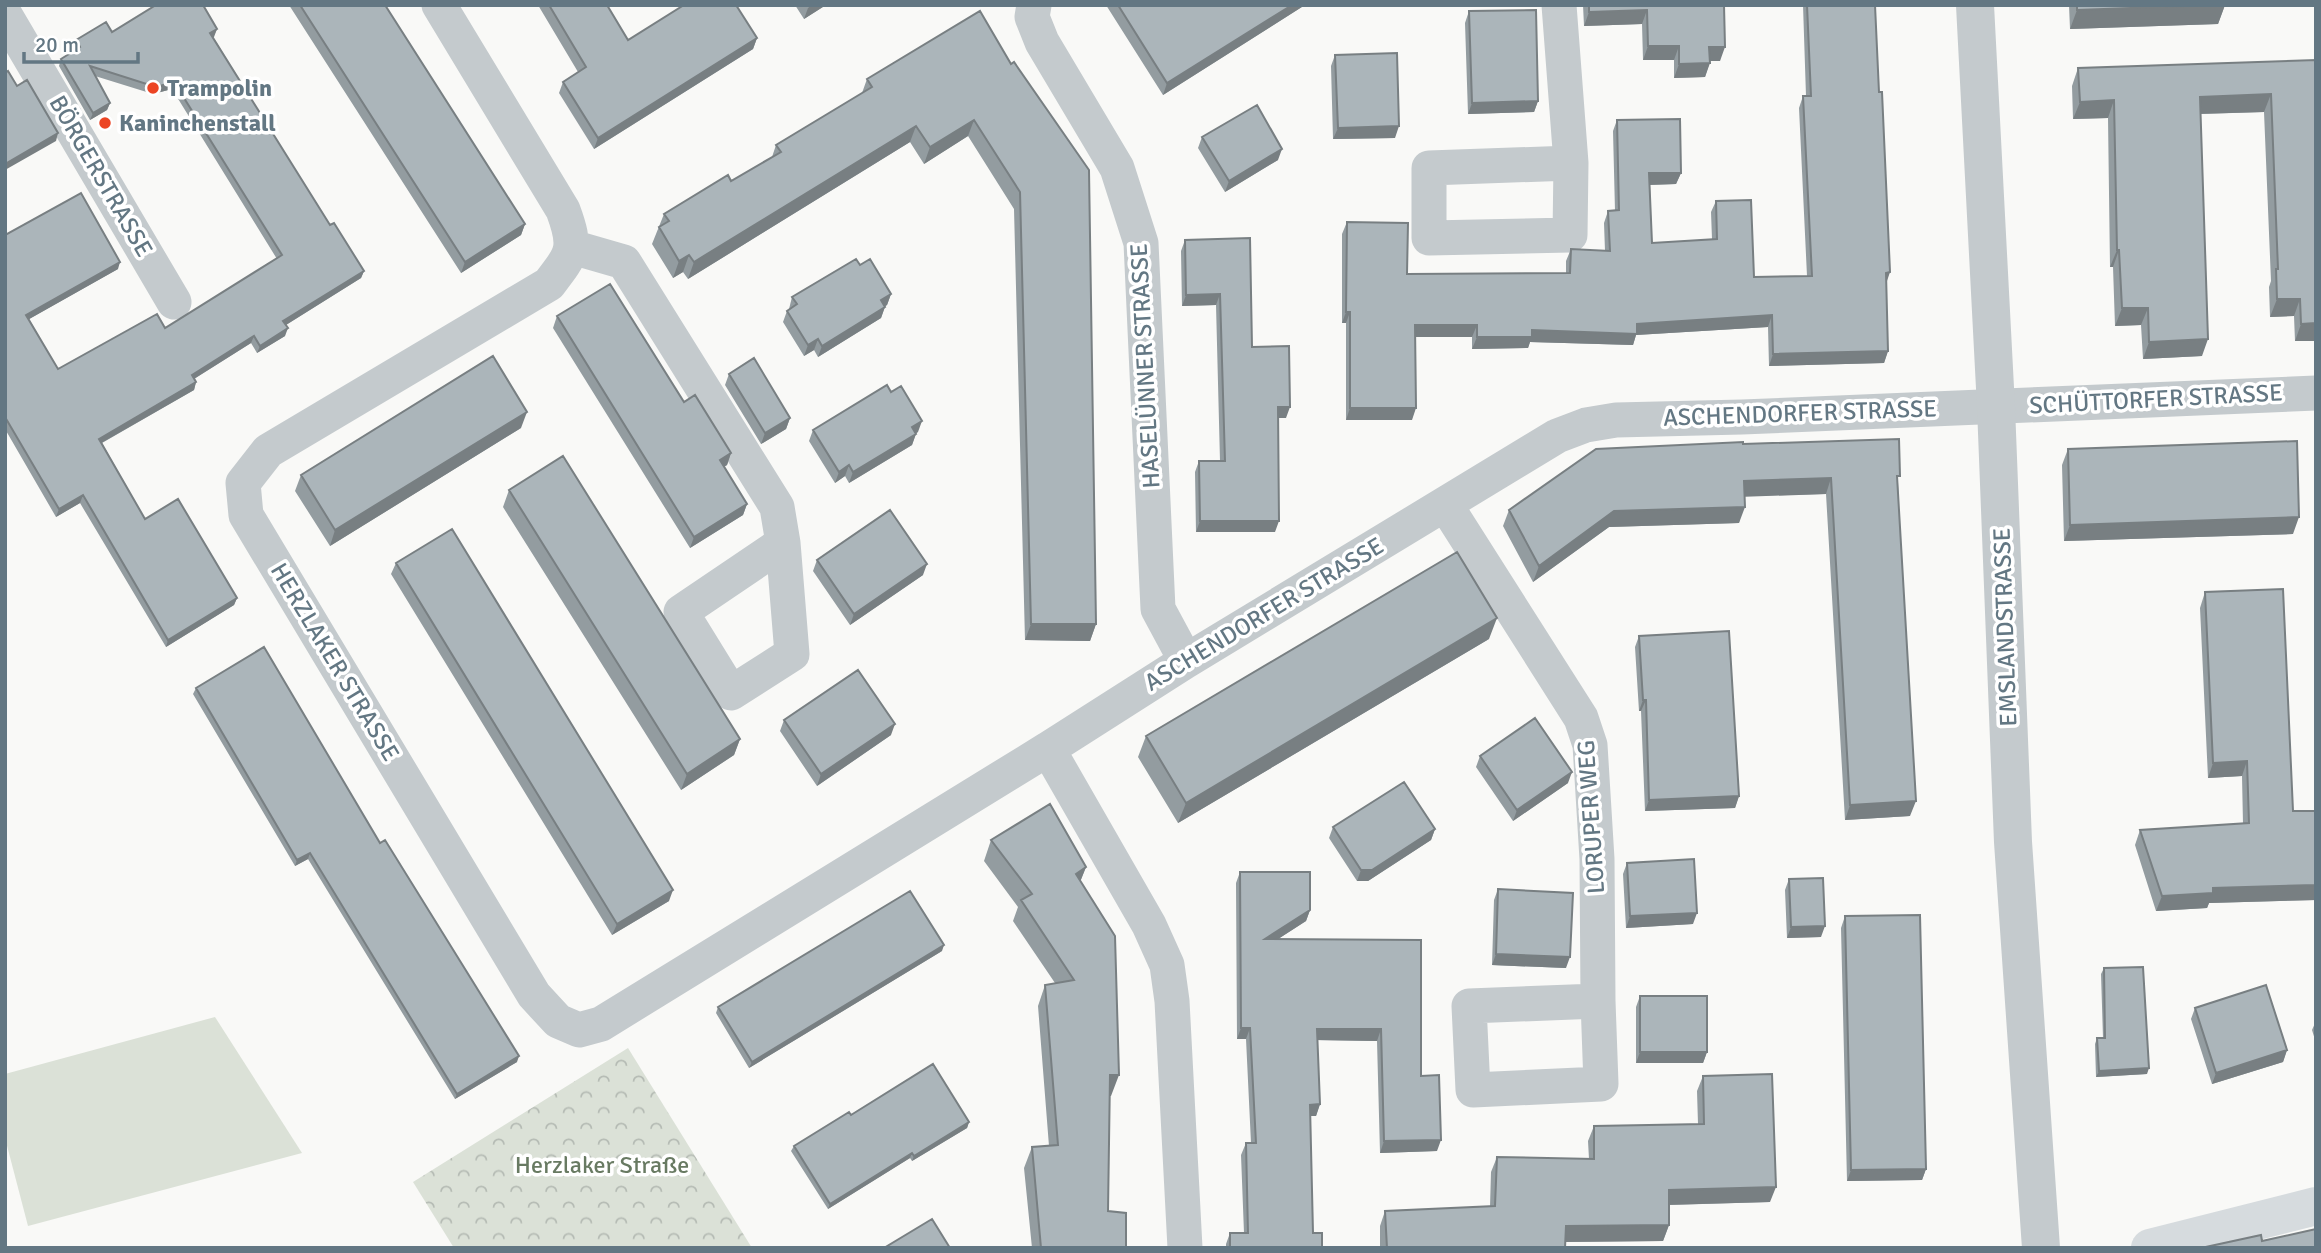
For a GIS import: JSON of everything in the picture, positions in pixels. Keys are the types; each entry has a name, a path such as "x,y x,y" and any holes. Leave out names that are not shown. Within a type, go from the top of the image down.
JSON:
{"main road":[{"path":"2150,1248 2316,1206"}],"street":[{"path":"439,5 563,210 571,232 572,247 624,261 777,507 783,543"},
{"name":"HASELÜNNER STRASSE","path":"1034,5 1032,17 1042,41 1118,168 1141,243 1158,609 1186,661"},
{"path":"1559,5 1571,163"},
{"name":"EMSLANDSTRASSE","path":"1975,5 1996,407 2013,842 2041,1248"},
{"name":"BÖRGERSTRASSE","path":"5,15 174,302"},
{"name":"HERZLAKER STRASSE","path":"572,247 566,261 549,284 268,451 243,483 246,515 534,995 558,1021 579,1030 601,1024 1048,749"},
{"name":"SCHÜTTORFER STRASSE","path":"1996,407 2316,393"},
{"name":"ASCHENDORFER STRASSE","path":"1048,749 1186,661 1445,504 1558,436 1586,425 1616,420 1996,407"},
{"name":"LORUPER WEG","path":"1445,504 1581,718 1590,745 1597,859 1598,1001"},
{"path":"1048,749 1149,925 1167,965 1172,1001 1185,1248"}],"green space":[{"path":"215,1017 302,1153 28,1226 5,1138 5,1074"},
{"name":"Herzlaker Straße","path":"628,1048 752,1248 454,1248 413,1182"}],"building":[{"path":"156,5 203,5 217,29 210,33 330,225 334,223 364,271 283,321 288,328 260,346 254,336 192,375 196,382 99,439 145,519 178,499 237,598 168,640 83,495 59,509 5,417 5,235 81,193 120,262 26,315 58,369 157,314 165,328 282,255 174,82 156,87 90,66 110,103 93,113 61,59 80,47 76,40 106,22 112,32"},
{"path":"300,5 385,5 525,224 465,262"},
{"path":"549,5 607,5 628,40 684,5 736,5 757,38 598,138 563,82 586,67"},
{"path":"1118,5 1292,5 1167,83"},
{"path":"1589,5 1724,5 1725,47 1709,47 1710,63 1679,64 1679,46 1648,46 1647,10 1589,12"},
{"path":"1807,5 1875,5 1879,92 1882,92 1890,272 1886,273 1888,351 1773,354 1772,315 1637,324 1637,334 1532,330 1532,337 1477,337 1477,325 1415,325 1416,408 1350,408 1350,312 1346,312 1347,222 1408,223 1407,274 1570,273 1571,249 1610,251 1608,211 1619,210 1617,120 1680,119 1681,173 1649,173 1652,243 1717,239 1716,201 1751,200 1754,277 1812,276 1803,96 1811,96"},
{"path":"2077,5 2211,5 2077,10"},
{"path":"1536,10 1538,101 1472,103 1469,11"},
{"path":"980,11 1011,64 1014,62 1089,170 1096,624 1031,624 1020,192 974,120 930,147 916,126 694,262 689,255 679,261 659,227 669,221 664,214 728,175 731,181 781,152 776,145 872,87 867,79"},
{"path":"1397,53 1399,126 1338,128 1335,55"},
{"path":"2316,60 2316,323 2301,324 2300,299 2277,299 2271,94 2200,97 2208,339 2149,342 2148,308 2122,308 2117,250 2114,100 2080,102 2078,68"},
{"path":"8,71 17,86 27,80 58,133 5,164 5,73"},
{"path":"1257,105 1282,149 1229,181 1202,137"},
{"path":"1250,238 1252,347 1289,346 1290,407 1278,407 1279,521 1200,521 1199,461 1225,461 1220,294 1186,295 1185,240"},
{"path":"856,259 860,265 870,259 891,294 881,300 885,307 822,346 818,339 808,345 787,311 797,304 792,297"},
{"path":"610,284 684,402 695,395 731,453 720,460 747,504 694,537 557,316"},
{"path":"493,356 527,412 335,530 301,475"},
{"path":"754,358 790,418 765,433 729,374"},
{"path":"887,385 891,392 901,386 922,421 912,427 916,434 853,472 849,465 839,472 813,430"},
{"path":"1899,439 1900,476 1897,476 1916,801 1850,805 1831,478 1744,481 1745,507 1614,511 1539,566 1509,510 1596,449 1743,442"},
{"path":"2297,441 2299,517 2070,525 2068,449"},
{"path":"563,456 740,739 687,774 509,490"},
{"path":"890,510 927,564 854,614 817,560"},
{"path":"452,529 673,890 617,924 396,563"},
{"path":"1457,552 1497,618 1186,803 1146,736"},
{"path":"2283,589 2293,811 2316,811 2316,885 2213,888 2213,893 2162,896 2140,830 2249,823 2247,761 2213,763 2205,592"},
{"path":"1729,631 1739,796 1649,800 1646,700 1643,700 1639,636"},
{"path":"264,647 380,843 385,840 519,1056 457,1094 310,853 297,860 196,688"},
{"path":"858,670 895,724 821,774 784,720"},
{"path":"1535,718 1572,772 1517,810 1480,756"},
{"path":"1404,782 1435,829 1372,870 1361,870 1333,827"},
{"path":"1050,804 1086,867 1076,874 1115,936 1119,1075 1110,1075 1108,1211 1126,1213 1126,1248 1041,1248 1032,1147 1058,1145 1045,985 1074,980 1021,900 1032,894 991,840"},
{"path":"1694,859 1697,913 1630,916 1627,863"},
{"path":"1240,872 1310,872 1310,910 1265,939 1421,940 1421,1076 1439,1075 1441,1140 1384,1141 1381,1029 1317,1029 1320,1104 1310,1105 1313,1233 1322,1233 1322,1248 1230,1248 1230,1233 1248,1233 1246,1143 1256,1143 1250,1028 1241,1028"},
{"path":"1823,878 1825,926 1791,927 1789,879"},
{"path":"1498,889 1573,893 1570,957 1496,954"},
{"path":"910,891 944,945 752,1062 718,1007"},
{"path":"1920,915 1926,1169 1851,1170 1845,916"},
{"path":"2143,967 2149,1068 2099,1071 2097,1038 2105,1038 2104,968"},
{"path":"2266,985 2287,1050 2216,1073 2195,1008"},
{"path":"1640,996 1707,996 1707,1052 1640,1052"},
{"path":"933,1064 969,1122 914,1156 912,1153 830,1204 794,1146 849,1112 851,1115"},
{"path":"1772,1074 1776,1187 1669,1190 1669,1225 1566,1226 1565,1248 1387,1248 1385,1211 1495,1206 1497,1157 1594,1159 1594,1126 1704,1124 1703,1076"},
{"path":"932,1219 950,1248 884,1248"},
{"path":"2316,1229 2316,1248 2201,1248 2261,1235 2262,1241"}],"place":[{"name":"Trampolin","path":"153,88"},
{"name":"Kaninchenstall","path":"105,123"}]}
